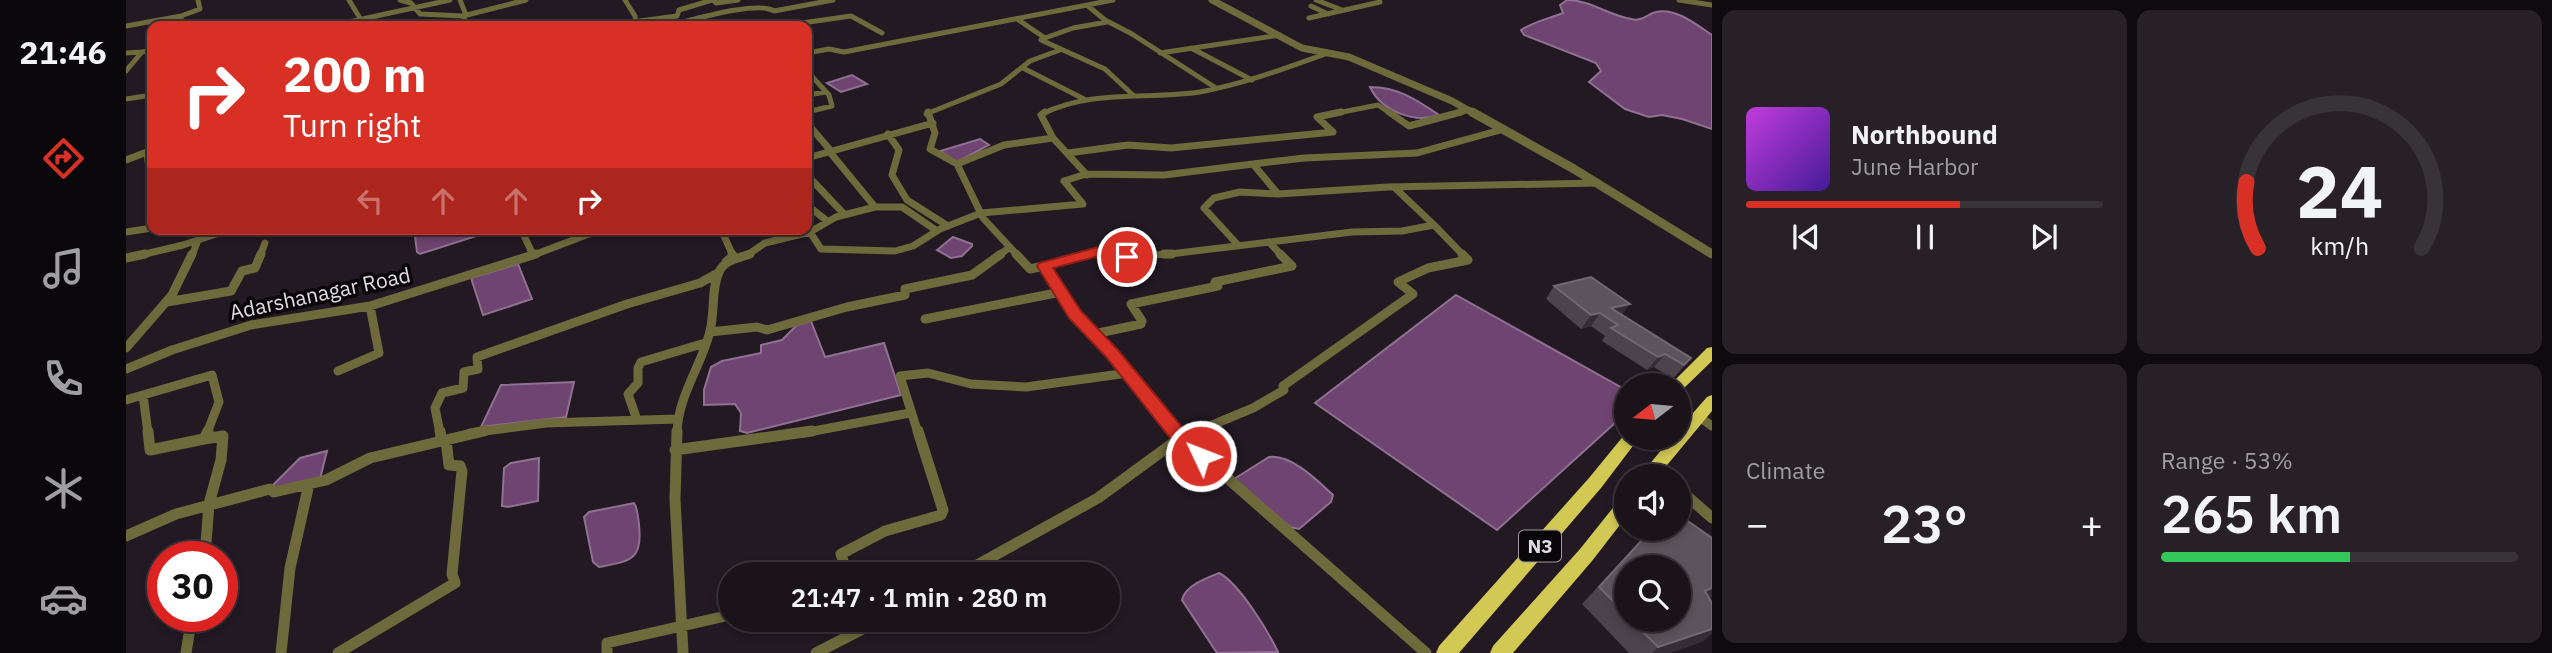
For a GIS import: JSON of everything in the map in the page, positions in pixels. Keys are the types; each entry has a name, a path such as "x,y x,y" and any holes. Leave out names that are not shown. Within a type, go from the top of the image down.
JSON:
{"highway":[{"path":"1691,373 1712,352"},
{"path":"1660,464 1712,401"},
{"name":"N3","path":"1446,653 1621,450"},
{"name":"N3","path":"1500,653 1614,519"}],"street":[{"path":"154,21 200,9 198,0"},
{"path":"349,0 361,20"},
{"path":"400,0 411,3 413,8 429,16 465,16 526,0"},
{"path":"356,21 450,0"},
{"path":"460,0 466,21"},
{"path":"625,0 635,21"},
{"path":"651,21 677,16 679,10 713,0 716,3 738,0"},
{"path":"774,11 833,0"},
{"path":"812,52 829,49 844,52 1113,0"},
{"path":"1212,0 1302,48 1367,64 1470,110 1598,183 1712,254"},
{"path":"1317,0 1344,10"},
{"path":"1679,0 1689,4 1704,2 1712,5"},
{"path":"1309,18 1380,2"},
{"path":"1088,6 1216,89"},
{"path":"1311,6 1328,14"},
{"path":"691,21 748,9 770,8 777,21"},
{"path":"181,16 182,21"},
{"path":"799,21 853,16 882,33"},
{"path":"1017,19 1045,38"},
{"path":"126,26 147,22"},
{"path":"1109,22 1073,28 1041,40 1105,69 1134,96"},
{"path":"1160,53 1280,35"},
{"path":"1191,48 1252,80"},
{"path":"1060,50 1033,59 1001,84 926,113 936,134 930,149 957,164 981,214 1030,269 1098,252 1110,261 1144,253 1170,254 1352,232 1402,231 1434,225"},
{"path":"126,53 147,51"},
{"path":"126,71 142,52"},
{"path":"1087,174 1053,138 1041,115 1084,99 1216,89 1252,80 1328,53"},
{"path":"1023,68 1084,99"},
{"path":"812,77 826,92 831,107 812,111"},
{"path":"812,94 826,92"},
{"path":"126,99 147,96"},
{"path":"1068,153 1128,145 1151,149 1171,148 1333,132 1317,117 1378,105 1409,126 1470,110"},
{"path":"812,156 933,123"},
{"path":"812,129 875,207"},
{"path":"812,235 821,249 895,251 913,246 937,231 981,214 1083,204 1063,181 1069,177 1087,174 1153,175 1215,171 1304,158 1417,153 1504,129"},
{"path":"888,134 899,150 892,175 903,195 948,226"},
{"path":"957,164 1004,145 1053,138"},
{"path":"126,160 147,152"},
{"path":"1253,164 1278,194"},
{"path":"812,179 844,214"},
{"path":"1238,245 1204,208 1213,198 1240,192 1278,194 1394,187 1598,183"},
{"path":"983,562 1098,498 1180,438 1253,408 1284,390 1283,386 1413,294 1398,282 1428,268 1468,260 1394,187"},
{"path":"812,230 826,220 844,214 875,207 902,207 937,231"},
{"path":"812,209 826,220"},
{"path":"126,232 147,229"},
{"path":"128,260 198,235"},
{"path":"126,348 136,330 167,302 189,266 201,235"},
{"path":"523,235 533,255"},
{"name":"Adarshanagar Road","path":"126,369 172,350 251,324 370,306 533,255 585,235"},
{"path":"338,653 455,583 452,574 462,471 460,466 449,465 435,408 442,393 463,388 464,372 478,369 477,357 627,304 700,283 718,273 733,256 724,235"},
{"path":"725,263 750,254 765,243 798,235"},
{"path":"1094,334 1141,324 1142,321 1131,304 1218,286 1215,282 1292,266 1269,242"},
{"path":"167,302 232,291 242,271 255,268 265,243"},
{"path":"710,332 757,327 766,330 847,307 905,295 905,289 972,275 1010,247"},
{"path":"1044,266 1075,314 1128,373 1180,438 1426,653"},
{"path":"683,653 677,419 710,332 718,273"},
{"path":"925,318 1061,292"},
{"path":"338,371 379,354 370,306"},
{"path":"637,420 628,394 638,383 638,368 641,362 705,343"},
{"path":"843,562 841,554 885,531 941,515 943,510 900,376 928,373 971,384 1026,387 1128,373"},
{"path":"126,400 212,375 214,390 220,403 204,439"},
{"path":"143,395 150,450 223,436 221,460 209,504 206,541"},
{"path":"676,450 800,433 910,413"},
{"path":"1698,416 1712,426"},
{"path":"126,536 176,514 209,504 270,489 274,492 326,480 370,457 444,441 466,433 546,423 677,419"},
{"path":"281,653 290,568 309,484"},
{"path":"1691,499 1712,518"},
{"path":"607,653 607,643 718,617"},
{"path":"186,653 189,632"},
{"path":"816,653 850,632"}],"shaded area":[{"path":"1567,0 1583,2 1635,20 1656,12 1671,12 1686,18 1712,35 1712,129 1682,119 1662,115 1649,117 1625,109 1589,82 1601,71 1596,63 1524,35 1521,30 1526,27 1563,13 1560,5"},
{"path":"852,75 867,84 841,92 827,83"},
{"path":"1370,87 1398,92 1439,115 1420,118 1390,109"},
{"path":"980,139 989,145 957,162 940,151"},
{"path":"415,235 479,235 420,254 417,252"},
{"path":"953,237 972,246 962,256 951,258 937,250"},
{"path":"518,264 532,299 483,315 471,278"},
{"path":"1456,295 1614,383 1614,424 1497,530 1315,403"},
{"path":"811,321 825,357 884,343 901,395 747,433 740,431 741,413 735,404 704,405 704,390 711,367 722,361 761,353 761,345 782,340 797,325"},
{"path":"574,382 566,417 481,427 501,385"},
{"path":"327,451 320,479 277,490 273,485 300,458"},
{"path":"1269,457 1295,464 1333,495 1331,502 1299,529 1290,527 1234,479"},
{"path":"539,458 538,501 502,506 504,468 511,463"},
{"path":"634,503 638,513 640,537 637,552 627,560 599,567 593,562 584,517 589,512"},
{"path":"1219,573 1244,597 1278,652 1217,653 1182,600 1192,587"}],"building":[{"path":"1591,277 1630,304 1611,308 1691,358 1684,365 1665,354 1658,357 1611,328 1618,325 1600,313 1591,315 1554,286"},
{"path":"1691,523 1712,538 1712,588 1705,591 1712,603 1712,629 1658,647 1643,632 1691,632 1691,555 1628,555 1641,541 1691,541"},
{"path":"1614,571 1614,602 1599,587"}],"route":[{"path":"1127,257 1110,261 1098,252 1044,266 1075,314 1113,354 1180,438 1201,456"}]}
